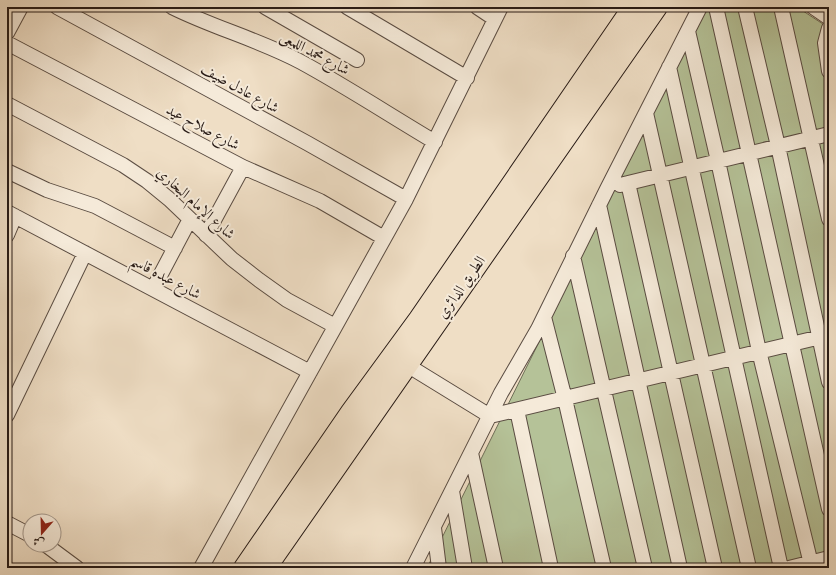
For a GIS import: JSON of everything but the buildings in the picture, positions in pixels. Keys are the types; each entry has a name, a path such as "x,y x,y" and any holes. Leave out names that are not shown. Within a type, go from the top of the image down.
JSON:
{"highway":[{"name":"الطريق الدائري","path":"244,568 351,412 419,319 633,7"},
{"name":"الطريق الدائري","path":"266,568 657,7"}],"street":[{"path":"7,33 10,18 21,7"},
{"name":"شارع عادل ضيف","path":"57,7 307,142 406,199"},
{"name":"شارع محمد اللمعى","path":"172,7 214,26 270,47 301,62 435,142"},
{"path":"265,7 357,60"},
{"path":"348,7 466,78"},
{"path":"201,568 406,199 498,13 476,7"},
{"path":"413,568 490,416 544,316 700,7"},
{"path":"716,7 829,509"},
{"path":"744,7 824,336 829,382"},
{"path":"781,7 829,218"},
{"path":"814,7 829,18"},
{"path":"829,28 825,47 829,71"},
{"path":"688,31 759,351 811,565"},
{"name":"شارع صلاح عيد","path":"7,43 243,167 320,200 384,238"},
{"path":"669,67 690,168 781,568"},
{"name":"شارع الإمام البخاري","path":"7,104 123,165 153,185 206,235 259,280 287,300 335,326"},
{"path":"646,113 749,568"},
{"path":"607,189 829,134"},
{"path":"206,235 243,167"},
{"path":"7,171 47,190 95,206 175,248"},
{"path":"628,183 715,568"},
{"path":"599,206 680,568"},
{"path":"7,235 11,214"},
{"name":"شارع عبده قاسم","path":"11,214 310,372"},
{"path":"153,289 190,219"},
{"path":"7,415 85,253"},
{"path":"573,256 605,389 645,568"},
{"path":"544,316 565,399 604,568"},
{"path":"407,365 490,416 824,336"},
{"path":"517,410 551,568"},
{"path":"471,453 496,568"},
{"path":"452,491 465,568"},
{"path":"7,523 22,531"},
{"path":"434,528 439,568"},
{"path":"57,553 77,568"},
{"path":"789,568 811,565 829,558"}],"green space":[{"path":"705,7 797,7 829,28 829,568 427,568"}]}
